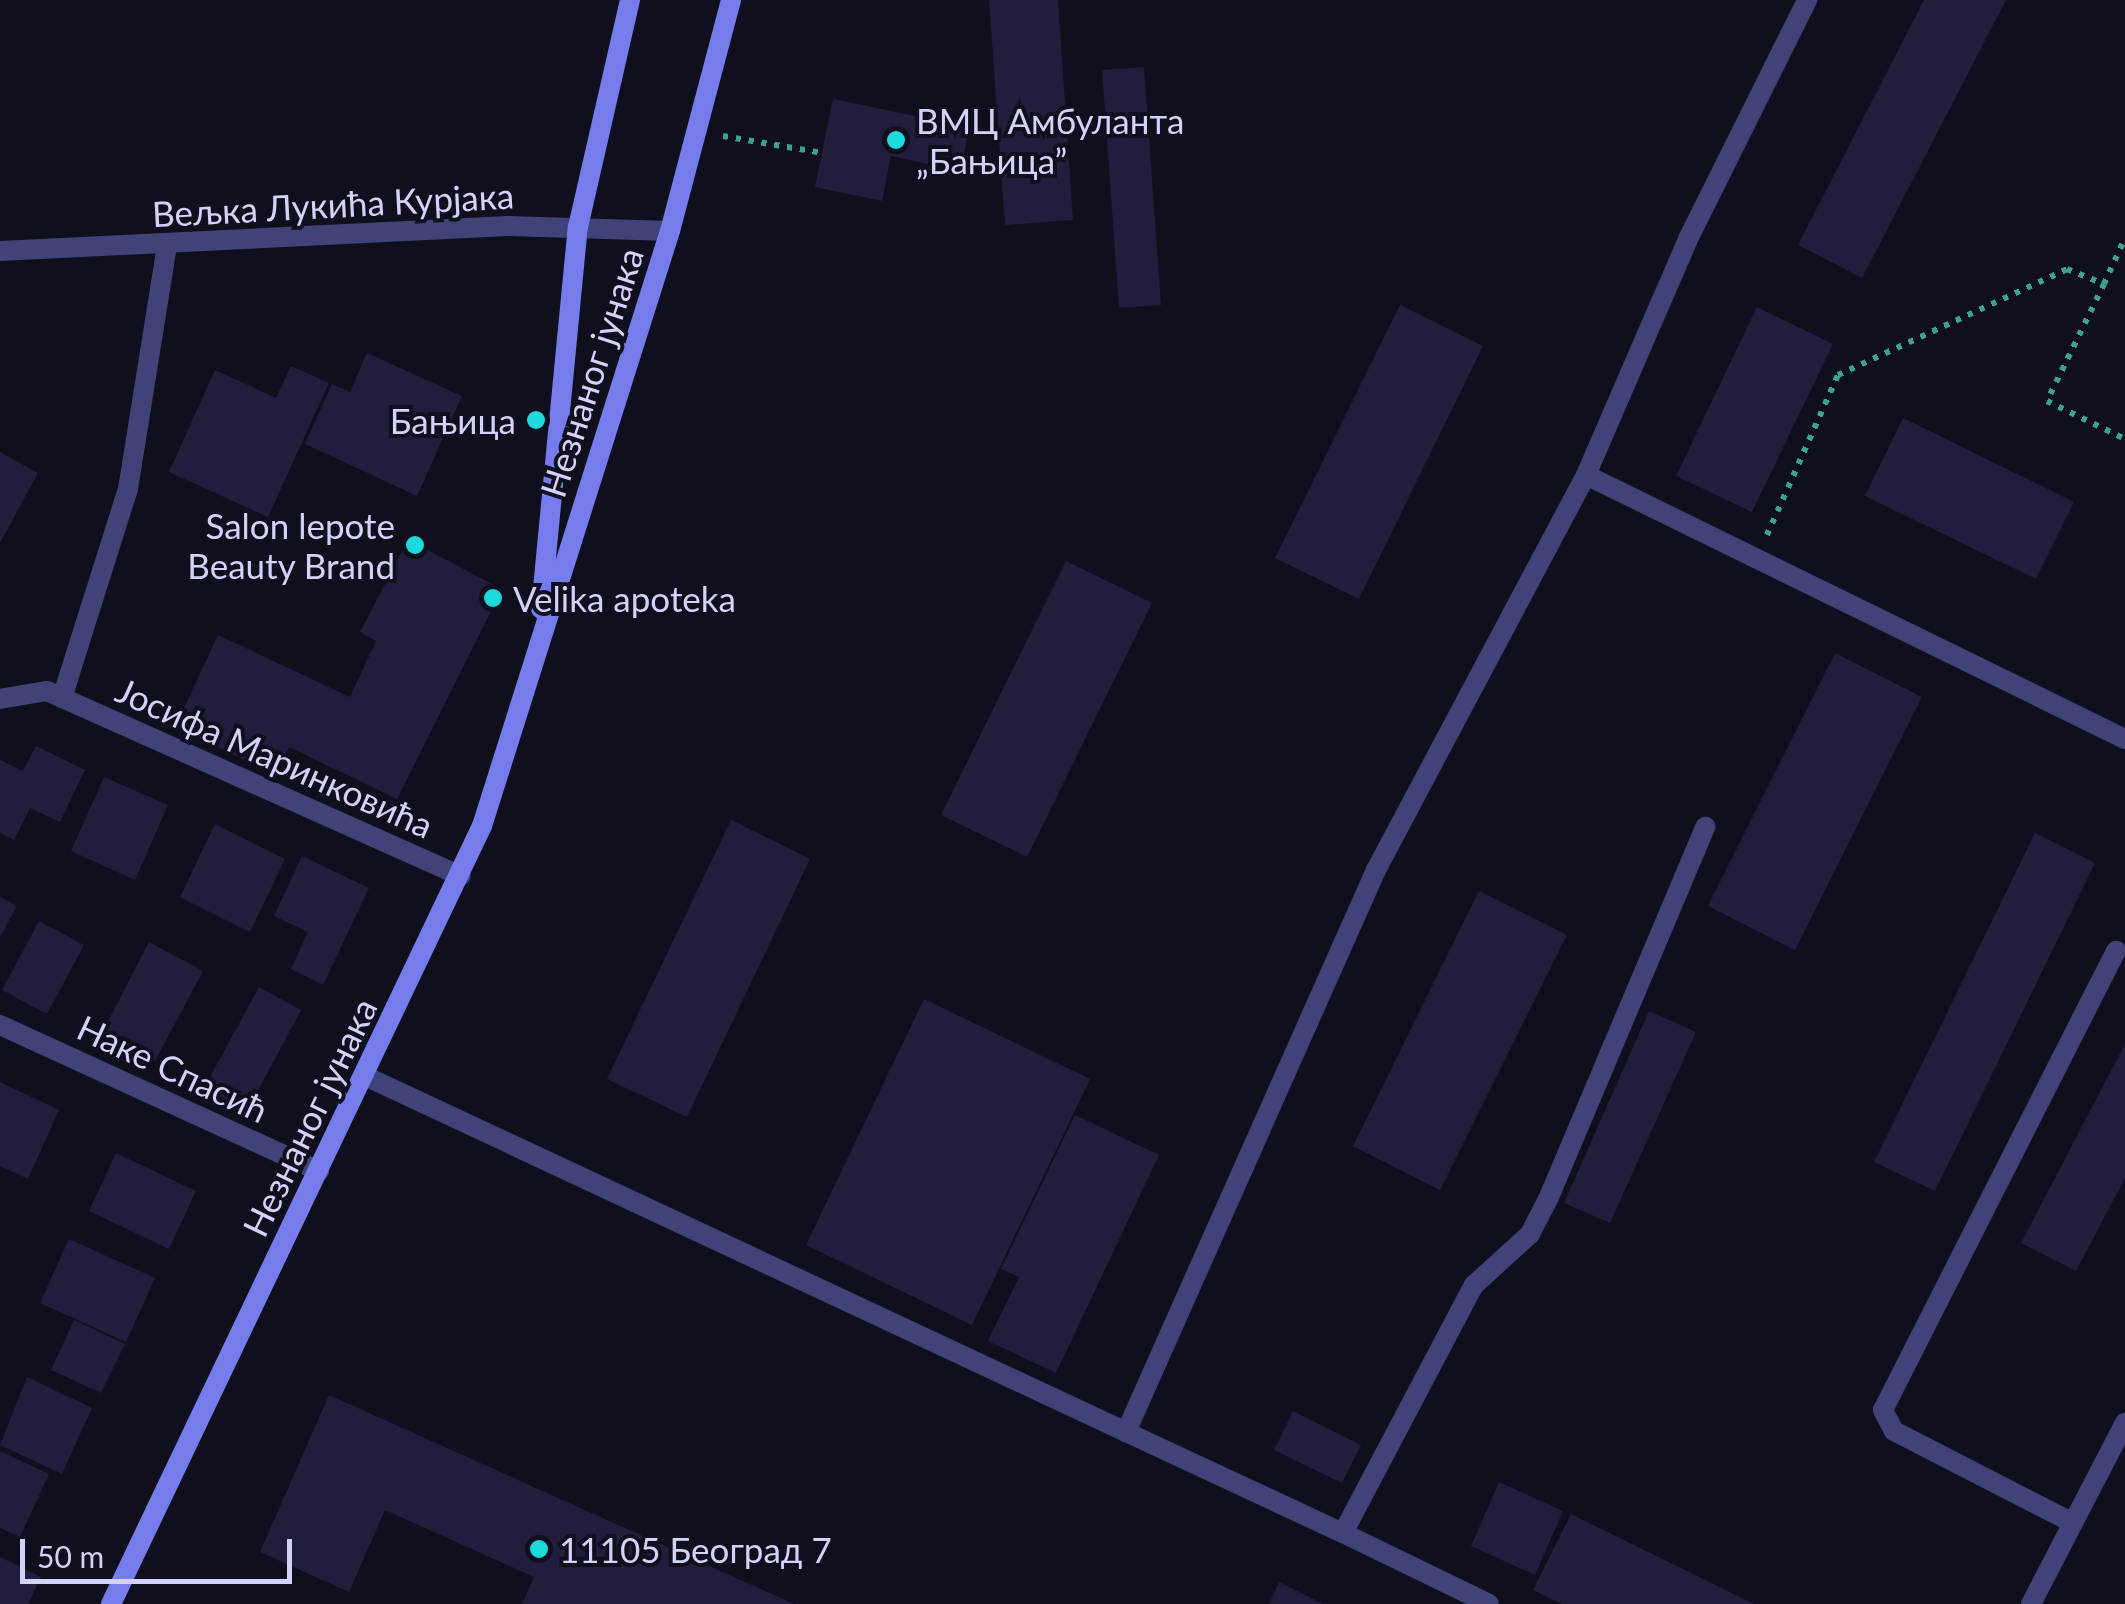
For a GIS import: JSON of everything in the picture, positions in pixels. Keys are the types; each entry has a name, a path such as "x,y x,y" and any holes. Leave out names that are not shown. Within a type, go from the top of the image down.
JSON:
{"main road":[{"name":"Незнаног јунака","path":"537,646 578,227 630,0"},
{"name":"Незнаног јунака","path":"111,1604 461,876 670,231 731,0"}],"street":[{"path":"1126,1432 1376,870 1586,475 1688,239 1808,0"},
{"name":"Вељка Лукића Курјака","path":"0,251 578,227 670,231"},
{"path":"0,699 32,689 62,698 128,489 167,244"},
{"path":"1586,475 2125,739"},
{"name":"Јосифа Маринковића","path":"62,698 461,876"},
{"path":"1343,1533 1474,1286 1543,1209 1705,827"},
{"path":"2073,1524 1894,1431 1883,1410 2116,950"},
{"name":"Наке Спасић","path":"0,1024 318,1171"},
{"path":"365,1076 1489,1604"},
{"path":"2031,1604 2125,1423"}],"path":[{"path":"723,136 822,153"},
{"path":"2125,238 2047,401 2125,439"},
{"path":"1757,559 1838,375 1857,359 2067,268 2104,284"}],"building":[{"path":"989,0 1058,0 1073,220 1005,225"},
{"path":"1924,0 2006,0 1862,278 1798,245"},
{"path":"1144,67 1161,305 1119,308 1102,70"},
{"name":"ВМЦ Амбуланта „Бањица”","path":"833,99 969,127 961,171 891,156 882,201 815,187"},
{"path":"1400,305 1483,346 1359,599 1275,558"},
{"path":"1757,307 1833,344 1752,512 1676,476"},
{"path":"367,353 462,396 417,496 305,444 332,384 350,392"},
{"path":"291,366 329,383 268,517 169,472 215,370 276,398"},
{"path":"1903,418 2074,502 2036,579 1865,496"},
{"path":"0,452 38,473 0,543"},
{"path":"408,540 502,589 397,799 289,747 276,775 175,727 218,635 350,697 376,641 360,632"},
{"path":"1066,561 1152,603 1027,857 941,815"},
{"path":"1835,653 1922,697 1795,950 1708,906"},
{"path":"36,746 85,770 60,822 30,808 14,840 0,833 0,760 23,771"},
{"path":"104,777 168,805 135,880 71,851"},
{"path":"731,820 810,859 687,1117 607,1079"},
{"path":"215,824 285,859 250,932 180,897"},
{"path":"2035,833 2095,863 1935,1191 1874,1162"},
{"path":"302,856 369,888 323,985 291,969 308,932 274,916"},
{"path":"1479,891 1567,935 1440,1190 1353,1146"},
{"path":"0,897 17,906 0,937"},
{"path":"39,921 84,945 47,1014 2,990"},
{"path":"149,942 203,971 155,1061 102,1033"},
{"path":"259,987 301,1010 247,1111 204,1088"},
{"path":"924,999 1090,1079 972,1325 806,1245"},
{"path":"1649,1011 1696,1032 1610,1223 1564,1203"},
{"path":"2125,1044 2125,1178 2076,1271 2021,1243"},
{"path":"0,1082 59,1110 28,1179 0,1166"},
{"path":"1075,1115 1159,1155 1056,1373 988,1341 1019,1277 1001,1269"},
{"path":"116,1153 196,1191 169,1249 89,1211"},
{"path":"69,1239 155,1278 126,1342 40,1303"},
{"path":"74,1320 125,1344 101,1393 51,1370"},
{"path":"27,1377 92,1408 62,1474 0,1445"},
{"path":"329,1395 794,1604 522,1604 534,1577 385,1510 349,1592 260,1552"},
{"path":"1293,1411 1361,1445 1342,1483 1274,1450"},
{"path":"0,1451 49,1474 20,1537 0,1528"},
{"path":"1499,1482 1563,1511 1535,1575 1471,1546"},
{"path":"1571,1514 1754,1604 1562,1604 1533,1590"},
{"path":"0,1557 41,1577 28,1604 0,1604"},
{"path":"1279,1582 1323,1604 1269,1604"}],"place":[{"name":"ВМЦ Амбуланта „Бањица”","path":"896,140"},
{"name":"Бањица","path":"536,420"},
{"name":"Salon lepote Beauty Brand","path":"415,545"},
{"name":"Velika apoteka","path":"493,598"},
{"name":"11105 Београд 7","path":"539,1549"}]}
